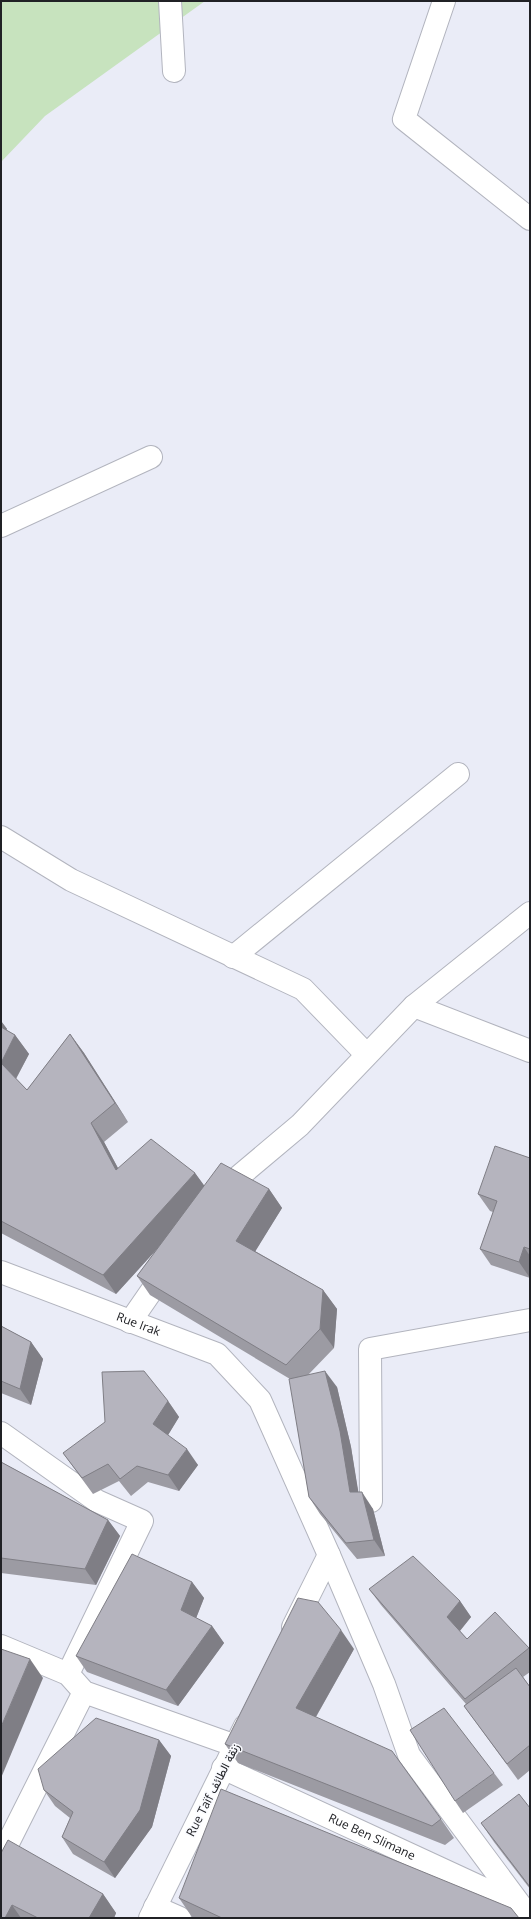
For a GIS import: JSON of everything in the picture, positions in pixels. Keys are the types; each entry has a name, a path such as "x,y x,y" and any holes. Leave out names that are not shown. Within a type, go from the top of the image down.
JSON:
{"street":[{"path":"170,1 174,71"},
{"path":"444,1 404,119 530,219"},
{"path":"1,526 151,456"},
{"path":"233,957 458,774"},
{"path":"1,837 71,880 303,989 366,1054"},
{"path":"205,1213 218,1193 300,1125 366,1054 414,1006 530,913"},
{"path":"414,1006 530,1051"},
{"path":"130,1322 178,1251"},
{"name":"Rue Irak","path":"1,1272 217,1354 260,1400 329,1555 384,1684 409,1755 525,1912"},
{"path":"371,1501 370,1349 530,1320"},
{"path":"1,1434 97,1501 142,1521 68,1674"},
{"path":"283,1648 329,1555"},
{"path":"1,1646 68,1674 84,1692 236,1746"},
{"path":"1,1857 84,1692"},
{"name":"Rue Taïf زنقة الطائف","path":"152,1912 236,1746 252,1711"},
{"name":"Rue Ben Slimane","path":"224,1768 525,1912"},
{"path":"152,1912 180,1918"}],"green space":[{"path":"1,1 205,1 45,116 1,162"}],"building":[{"path":"1,1027 15,1035 1,1063"},
{"path":"70,1034 115,1103 91,1123 116,1170 151,1139 195,1173 103,1275 1,1221 1,1063 27,1090"},
{"path":"495,1146 530,1158 530,1249 524,1247 519,1262 480,1249 497,1201 478,1194"},
{"path":"221,1163 269,1189 236,1241 323,1290 320,1329 286,1365 137,1276"},
{"path":"1,1326 31,1342 20,1389 1,1381"},
{"path":"144,1371 168,1401 153,1424 187,1449 168,1475 137,1466 120,1479 108,1464 82,1478 63,1453 105,1422 102,1372"},
{"path":"325,1371 340,1431 350,1492 362,1492 374,1540 346,1543 309,1497 289,1379"},
{"path":"1,1462 108,1520 85,1569 1,1558"},
{"path":"132,1554 192,1582 181,1610 212,1626 166,1690 76,1656"},
{"path":"413,1556 460,1601 447,1617 467,1639 495,1612 529,1648 465,1699 369,1589"},
{"path":"298,1598 318,1602 341,1630 296,1708 392,1751 441,1819 432,1826 225,1744"},
{"path":"1,1649 30,1659 1,1727"},
{"path":"516,1668 530,1687 530,1745 507,1764 464,1706"},
{"path":"444,1708 494,1773 455,1801 410,1730"},
{"path":"96,1718 159,1740 140,1810 104,1862 62,1837 73,1812 44,1790 38,1769"},
{"path":"221,1789 511,1908 519,1918 222,1918 179,1898"},
{"path":"519,1794 530,1808 530,1887 481,1823"},
{"path":"8,1840 103,1894 89,1918 38,1918 12,1905 5,1918 1,1918 1,1853"}]}
